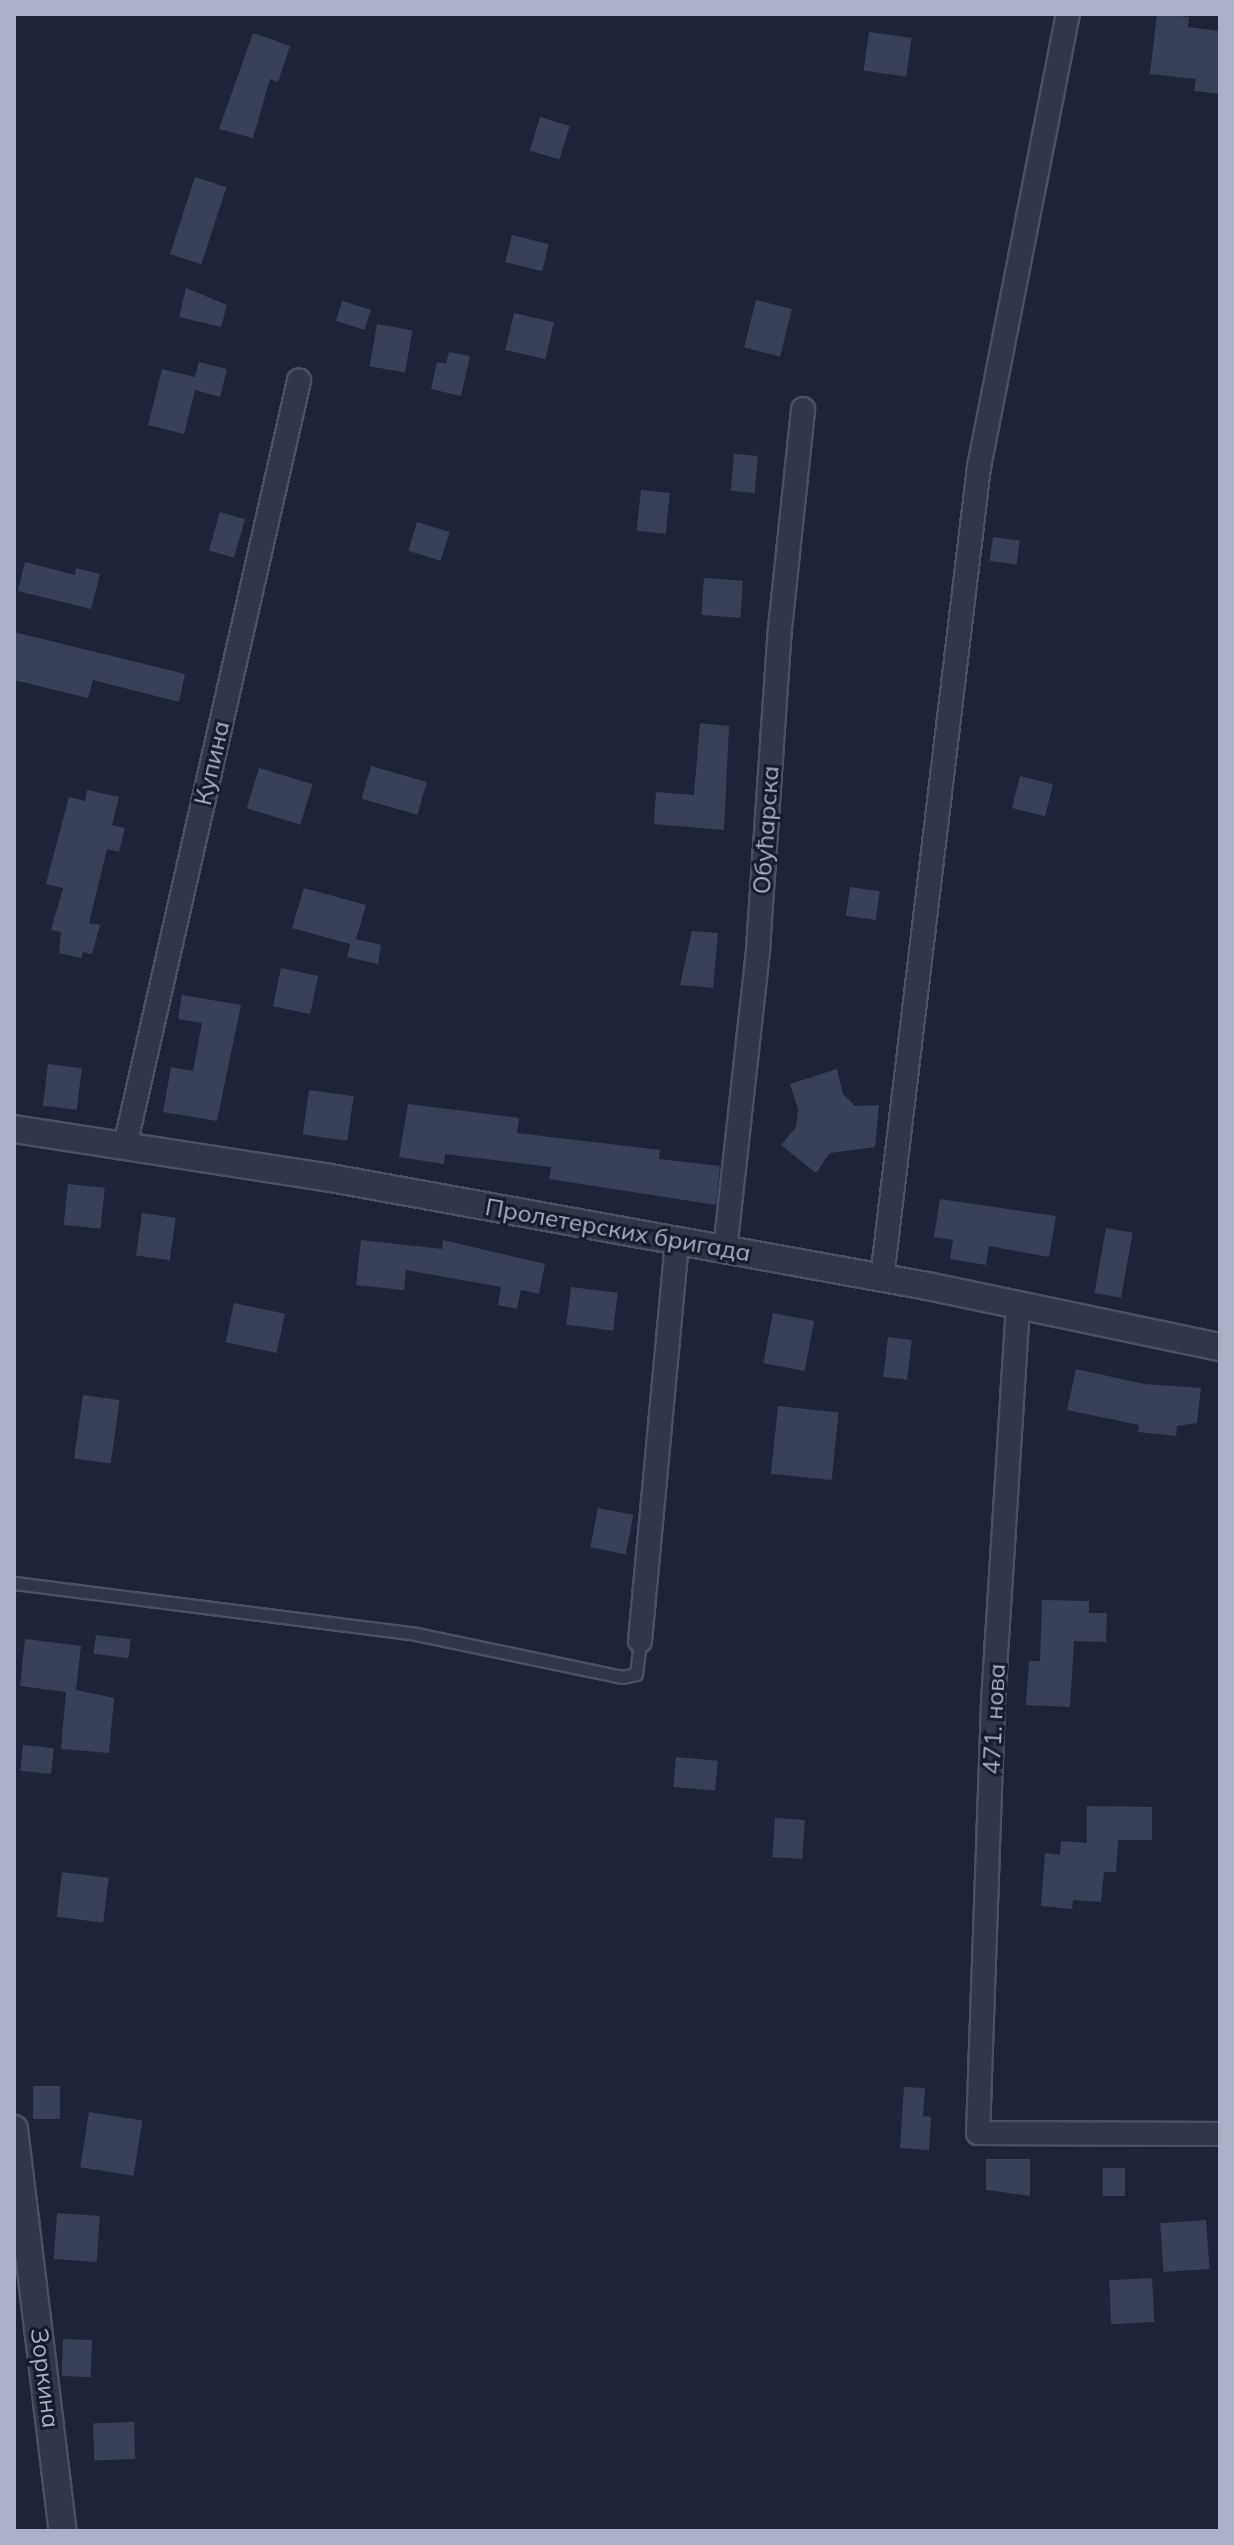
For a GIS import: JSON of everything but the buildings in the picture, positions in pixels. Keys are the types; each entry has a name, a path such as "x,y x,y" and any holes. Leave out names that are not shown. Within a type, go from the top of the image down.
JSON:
{"street":[{"path":"882,1278 979,467 1068,14"},
{"name":"Купина","path":"125,1146 299,381"},
{"name":"Обућарска","path":"725,1250 758,949 780,629 803,409"},
{"name":"Пролетерских бригада","path":"14,1129 882,1278 1220,1347"},
{"path":"640,1641 677,1241"},
{"name":"471. нова","path":"1018,1305 993,1704 978,2133 1220,2134"},
{"name":"Зоркина","path":"14,2129 63,2531"}],"lane":[{"path":"14,1583 416,1634 622,1677 636,1674 640,1641"}]}
